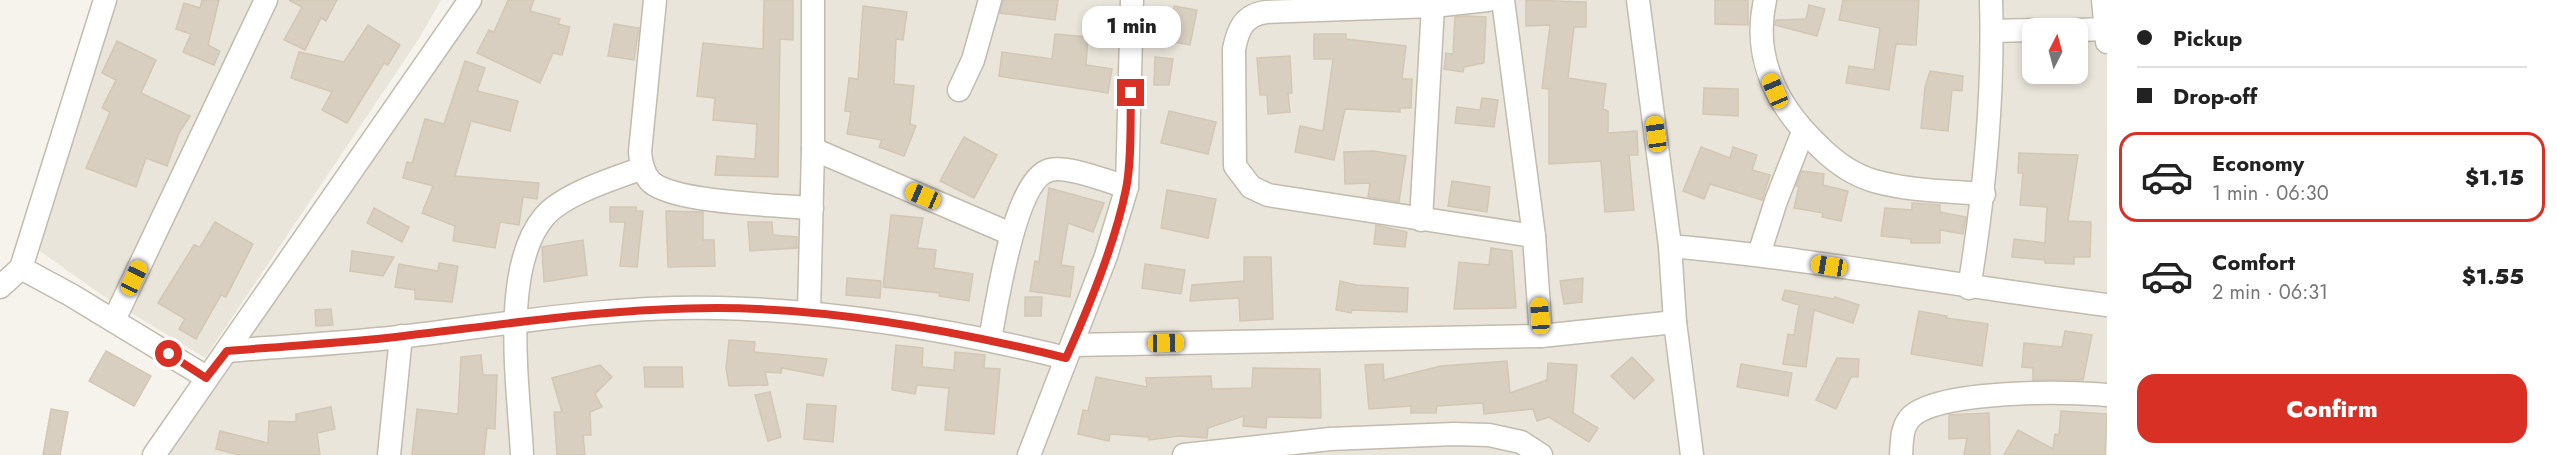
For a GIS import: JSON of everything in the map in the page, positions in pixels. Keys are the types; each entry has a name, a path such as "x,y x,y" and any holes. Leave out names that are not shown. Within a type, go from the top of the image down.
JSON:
{"street":[{"path":"0,287 21,268 105,0"},
{"path":"114,320 266,0"},
{"path":"154,455 470,0"},
{"path":"809,312 813,149 813,0"},
{"path":"959,90 973,60 990,0"},
{"path":"1029,455 1106,256 1127,187 1132,0"},
{"path":"1488,0 1433,6 1258,14 1244,22 1239,30 1234,56 1235,166 1251,187 1276,197 1534,236"},
{"path":"1503,0 1534,236 1541,336"},
{"path":"1638,0 1671,246 1675,322 1692,455"},
{"path":"1765,0 1761,24 1764,61 1775,91 1803,132 1842,165 1874,181 1924,189 1984,194"},
{"path":"1969,288 1984,194 1992,99 1991,0"},
{"path":"2088,32 2107,36 2103,0"},
{"path":"649,2 640,152 643,168 651,182 678,195 812,208"},
{"path":"1421,220 1433,6"},
{"path":"1992,31 2022,30"},
{"path":"1759,254 1776,201 1803,132"},
{"path":"813,149 1011,234"},
{"path":"522,455 516,322 519,276 534,232 545,216 561,203 643,168"},
{"path":"990,339 1011,234 1031,184 1050,170 1061,169 1127,187"},
{"path":"1671,246 1759,254 1969,288 2107,305"},
{"path":"21,268 114,320 206,378"},
{"path":"227,351 664,309 809,312 1069,351 1541,336 1675,322"},
{"path":"390,455 401,336"},
{"path":"1901,455 1903,434 1909,420 1935,404 2013,395 2083,392 2107,395"},
{"path":"1184,455 1330,439 1454,434 1489,435 1521,442 1541,455"}],"shaded area":[{"path":"109,0 441,0 420,37 205,358 102,295 34,247"},
{"path":"470,0 2107,0 2107,455 163,455"}],"building":[{"path":"202,0 219,0 208,45 220,51 214,65 183,52 191,34 176,29 184,3 200,8"},
{"path":"289,0 337,0 326,21 321,18 305,50 284,40 302,7"},
{"path":"508,0 534,0 530,11 560,19 558,24 570,27 562,55 553,53 540,83 477,53 489,30 494,32"},
{"path":"764,0 793,0 793,40 780,39 778,177 715,175 717,156 755,159 757,124 713,120 715,98 697,96 703,43 763,49"},
{"path":"1003,0 1058,0 1055,20 1000,13"},
{"path":"1526,0 1586,2 1586,27 1574,27 1568,78 1606,84 1603,109 1608,111 1608,133 1637,131 1638,155 1629,155 1634,210 1605,212 1601,161 1549,164 1549,89 1542,88 1550,25 1526,26"},
{"path":"1715,0 1748,0 1748,25 1715,24"},
{"path":"1843,0 1919,0 1916,45 1896,44 1889,90 1846,83 1849,66 1874,70 1880,28 1839,20"},
{"path":"1809,5 1825,9 1817,36 1775,25 1776,20 1806,19"},
{"path":"863,6 907,12 903,40 896,39 894,84 914,86 910,124 916,126 904,156 879,147 882,140 847,134 851,112 845,111 849,78 858,79"},
{"path":"1174,6 1197,10 1190,45 1167,41"},
{"path":"1455,17 1486,17 1484,63 1464,67 1463,72 1444,69 1446,53 1453,54"},
{"path":"614,24 639,28 634,60 608,56"},
{"path":"368,25 400,45 388,65 384,63 347,123 322,110 332,92 291,78 299,52 344,62"},
{"path":"1055,34 1088,37 1086,65 1112,69 1108,93 999,76 1002,52 1052,59"},
{"path":"1314,34 1346,34 1346,39 1406,46 1402,79 1412,79 1411,108 1400,108 1400,112 1345,109 1334,160 1295,152 1300,126 1323,131 1333,59 1314,59"},
{"path":"117,41 156,60 141,93 190,116 179,133 167,166 146,158 136,187 86,168 110,112 102,108 116,80 102,73"},
{"path":"1290,56 1292,93 1288,93 1290,112 1268,114 1267,95 1260,95 1257,58"},
{"path":"1155,57 1173,59 1169,85 1154,85"},
{"path":"465,61 485,68 477,91 518,101 510,131 471,121 455,176 539,183 537,199 523,197 519,225 500,222 495,248 453,241 455,226 422,213 433,186 403,178 407,162 412,163 425,119 444,124"},
{"path":"1930,71 1963,76 1962,91 1952,90 1948,131 1921,128 1925,87"},
{"path":"1704,88 1738,89 1738,116 1703,114"},
{"path":"1482,98 1498,100 1494,127 1455,123 1457,107 1480,110"},
{"path":"1169,111 1216,122 1208,154 1161,143"},
{"path":"964,137 997,155 974,198 940,181"},
{"path":"1701,147 1730,158 1733,147 1757,155 1752,170 1770,175 1762,200 1710,184 1704,199 1683,191"},
{"path":"1373,151 1406,156 1399,202 1368,197 1370,183 1345,184 1344,152"},
{"path":"2019,153 2078,155 2068,221 2091,222 2090,257 2074,257 2074,264 2045,263 2045,260 2012,257 2014,239 2045,243 2047,207 2020,205 2023,173 2018,173"},
{"path":"1802,171 1824,174 1823,185 1848,191 1841,221 1822,217 1823,213 1794,208 1799,186 1796,186"},
{"path":"1452,181 1490,187 1487,212 1448,206"},
{"path":"1049,188 1104,203 1093,232 1068,223 1061,265 1074,267 1070,297 1030,291 1035,261 1039,262"},
{"path":"1167,190 1216,199 1208,238 1161,228"},
{"path":"1912,203 1940,205 1940,212 1966,217 1963,234 1940,230 1940,243 1911,243 1911,239 1881,236 1885,208 1912,210"},
{"path":"610,207 636,207 636,211 643,211 637,267 620,266 625,222 610,222"},
{"path":"374,208 409,227 402,242 367,223"},
{"path":"666,211 703,212 703,240 714,240 715,266 668,267"},
{"path":"891,215 923,218 917,248 936,250 934,268 973,274 969,301 939,296 940,293 883,287"},
{"path":"215,222 253,244 226,297 221,295 196,339 179,329 185,319 158,303 194,245 200,247"},
{"path":"748,222 772,222 773,235 797,237 797,248 750,251"},
{"path":"1376,225 1407,232 1405,247 1374,244"},
{"path":"583,240 587,275 544,282 542,247"},
{"path":"1491,248 1512,251 1516,308 1454,309 1459,262 1489,265"},
{"path":"352,251 394,257 383,276 350,271"},
{"path":"1244,257 1271,257 1273,319 1240,321 1239,298 1190,301 1192,285 1244,281"},
{"path":"439,263 458,266 452,302 415,299 415,290 395,287 399,264 438,271"},
{"path":"1145,264 1185,270 1181,294 1142,288"},
{"path":"847,278 881,281 880,298 846,295"},
{"path":"1583,278 1582,302 1564,304 1560,281"},
{"path":"1340,281 1356,285 1408,288 1407,312 1352,310 1351,313 1336,310"},
{"path":"1785,290 1834,299 1835,297 1859,305 1853,323 1814,310 1806,367 1783,364 1788,334 1794,335 1799,305 1782,300"},
{"path":"1025,297 1042,297 1041,316 1025,316"},
{"path":"331,309 333,325 316,326 315,310"},
{"path":"1919,311 1947,316 1946,318 1988,324 1982,366 1911,354"},
{"path":"2065,331 2092,335 2083,380 2033,380 2033,368 2022,367 2024,343 2062,347"},
{"path":"729,340 755,342 754,352 827,359 823,376 782,368 781,373 765,372 768,385 729,386 726,368"},
{"path":"896,345 923,348 922,367 954,370 955,352 985,355 984,368 1000,369 994,434 945,430 949,388 917,385 915,394 892,390"},
{"path":"106,351 151,376 134,406 89,381"},
{"path":"481,355 483,375 497,375 495,429 487,428 484,455 412,455 417,409 458,414 461,357"},
{"path":"1632,357 1654,380 1634,399 1611,376"},
{"path":"1837,358 1859,359 1858,377 1851,377 1836,409 1816,400"},
{"path":"1507,361 1510,393 1547,380 1548,363 1577,365 1573,413 1598,428 1589,442 1549,417 1537,421 1533,409 1484,414 1483,403 1437,406 1436,413 1411,413 1411,406 1369,409 1365,365 1383,364 1384,380 1441,366"},
{"path":"1741,364 1792,373 1788,396 1737,387"},
{"path":"600,365 612,377 595,394 602,407 590,412 591,435 583,435 585,455 557,455 554,412 562,412 552,378"},
{"path":"644,367 682,367 683,387 645,387"},
{"path":"1253,368 1320,369 1321,418 1267,417 1266,428 1243,426 1244,416 1208,428 1207,438 1180,436 1149,440 1149,437 1110,434 1109,441 1078,434 1083,410 1088,411 1096,377 1147,387 1146,378 1211,376 1212,389 1252,388"},
{"path":"770,392 781,437 768,441 755,395"},
{"path":"807,404 836,406 833,442 804,439"},
{"path":"331,407 335,429 317,433 320,455 239,455 216,449 220,431 268,443 269,421 296,422 296,414"},
{"path":"51,409 68,412 60,455 43,455"},
{"path":"2061,411 2107,414 2105,455 2004,455 2018,430 2053,449 2055,434 2059,435"},
{"path":"1989,413 1990,455 1964,455 1967,438 1949,439 1949,415"}],"route":[{"path":"169,354 206,378 227,351 664,309 719,308 809,312 990,339 1066,358 1106,256 1124,200 1127,187 1131,93"}]}
